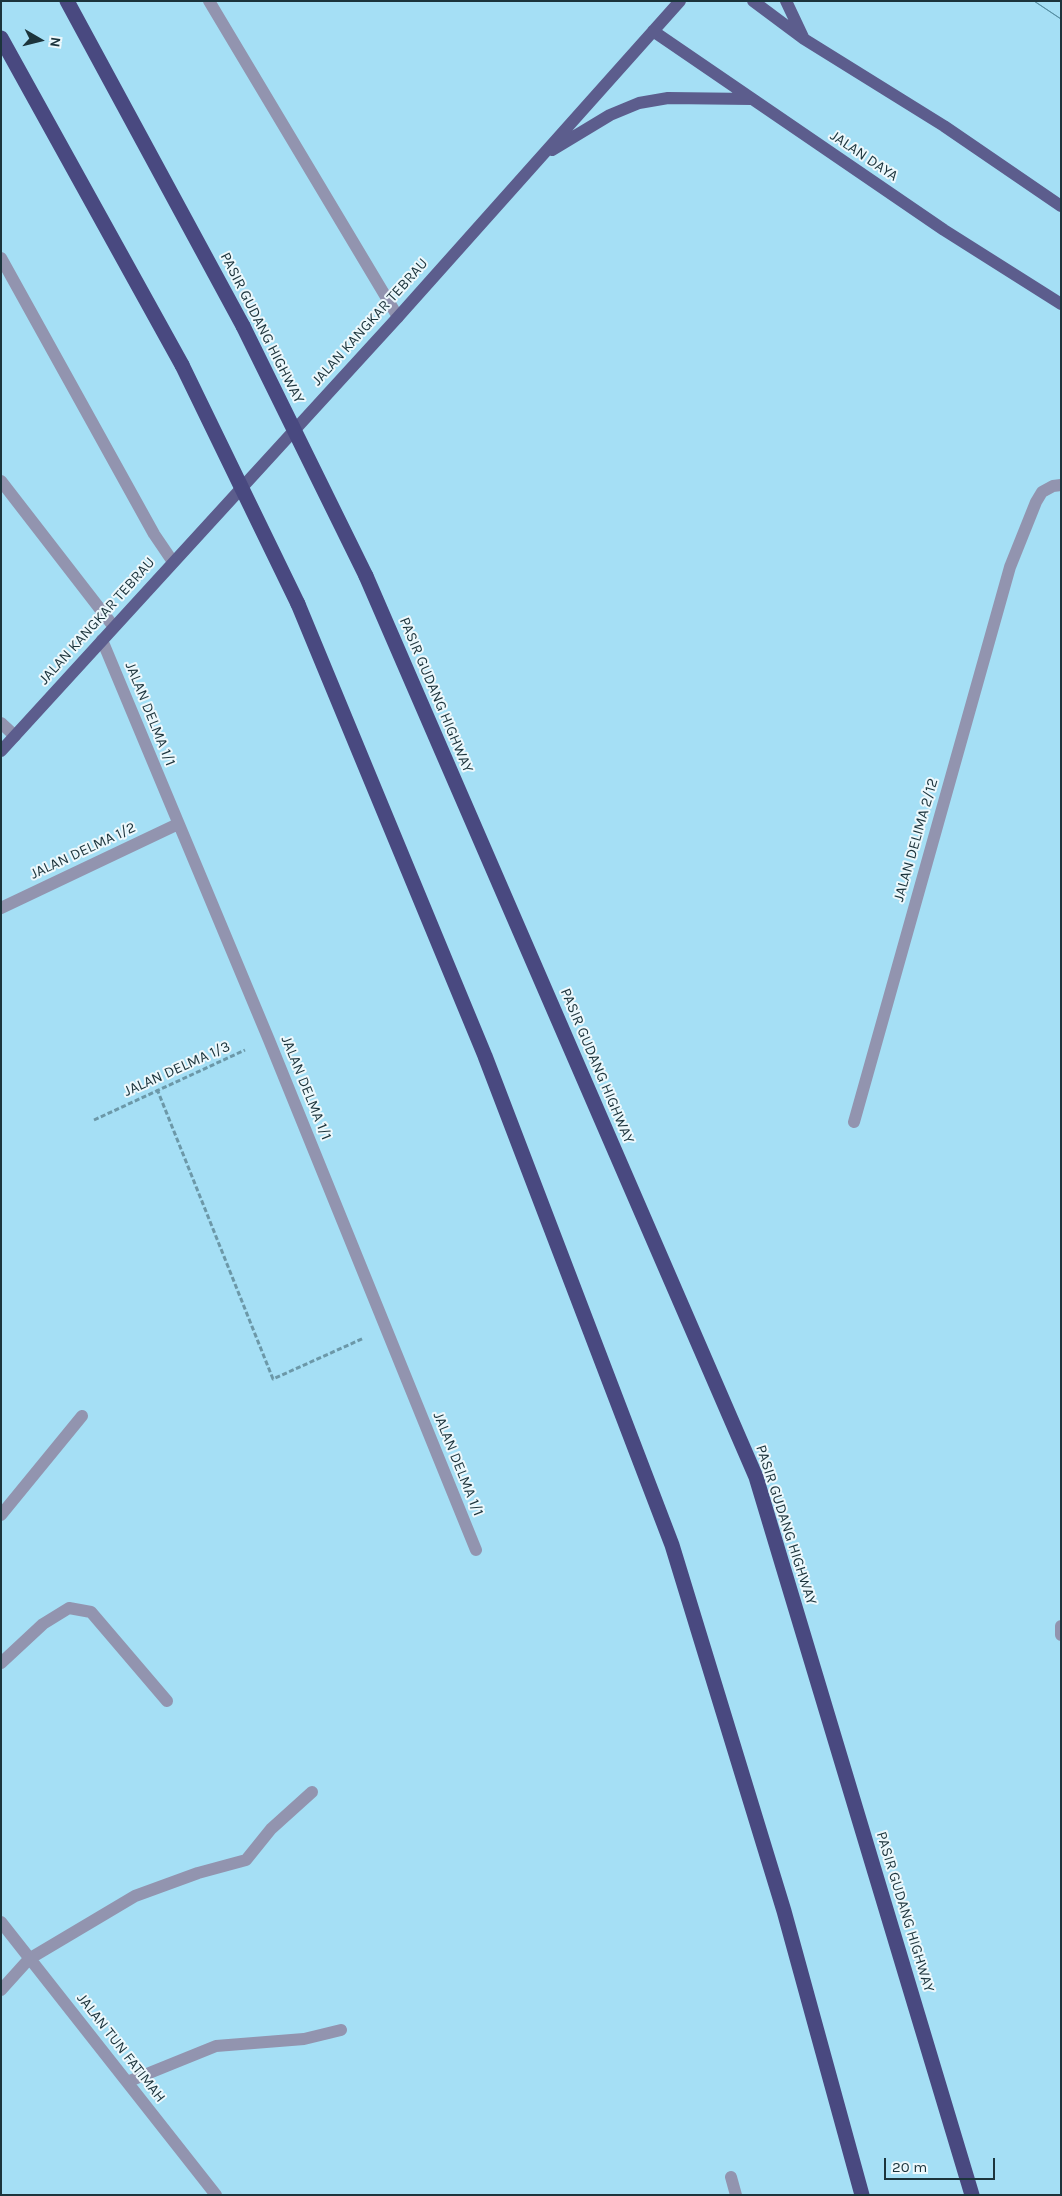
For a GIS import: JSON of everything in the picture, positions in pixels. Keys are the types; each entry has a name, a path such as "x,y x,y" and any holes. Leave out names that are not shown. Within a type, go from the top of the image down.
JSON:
{"highway":[{"name":"PASIR GUDANG HIGHWAY","path":"67,1 243,326 366,576 756,1477 972,2195"},
{"path":"1,38 182,365 298,604 485,1056 672,1545 784,1912 862,2195"}],"main road":[{"name":"JALAN KANGKAR TEBRAU","path":"1,751 398,317 680,1"},
{"path":"753,1 804,39 944,126 1061,206"},
{"path":"786,1 804,39"},
{"name":"JALAN DAYA","path":"653,31 944,230 1061,304"},
{"path":"540,158 610,115 639,104 668,98 752,99"}],"street":[{"path":"209,1 398,317"},
{"path":"1,258 154,534 173,562"},
{"path":"1,480 114,627"},
{"name":"JALAN DELIMA 2/12","path":"854,1122 1010,567 1039,497 1048,489 1061,485"},
{"name":"JALAN DELMA 1/1","path":"102,640 269,1040 476,1550"},
{"path":"1,723 14,736"},
{"name":"JALAN DELMA 1/2","path":"1,908 178,824"},
{"path":"1,1515 82,1416"},
{"path":"1,1663 43,1624 69,1608 91,1612 167,1702"},
{"path":"1061,1626 1061,1635"},
{"path":"1,1990 30,1959 136,1896 198,1873 246,1860 271,1829 312,1792"},
{"name":"JALAN TUN FATIMAH","path":"1,1922 212,2193"},
{"path":"127,2082 216,2046 304,2039 341,2030"},
{"path":"731,2177 736,2195"}],"path":[{"name":"JALAN DELMA 1/3","path":"94,1120 157,1089 269,1040"},
{"path":"157,1089 272,1379 385,1329"}],"building":[{"path":"1034,1 1061,1 1061,19"},
{"path":"1034,1 1061,1 1061,19"}]}
